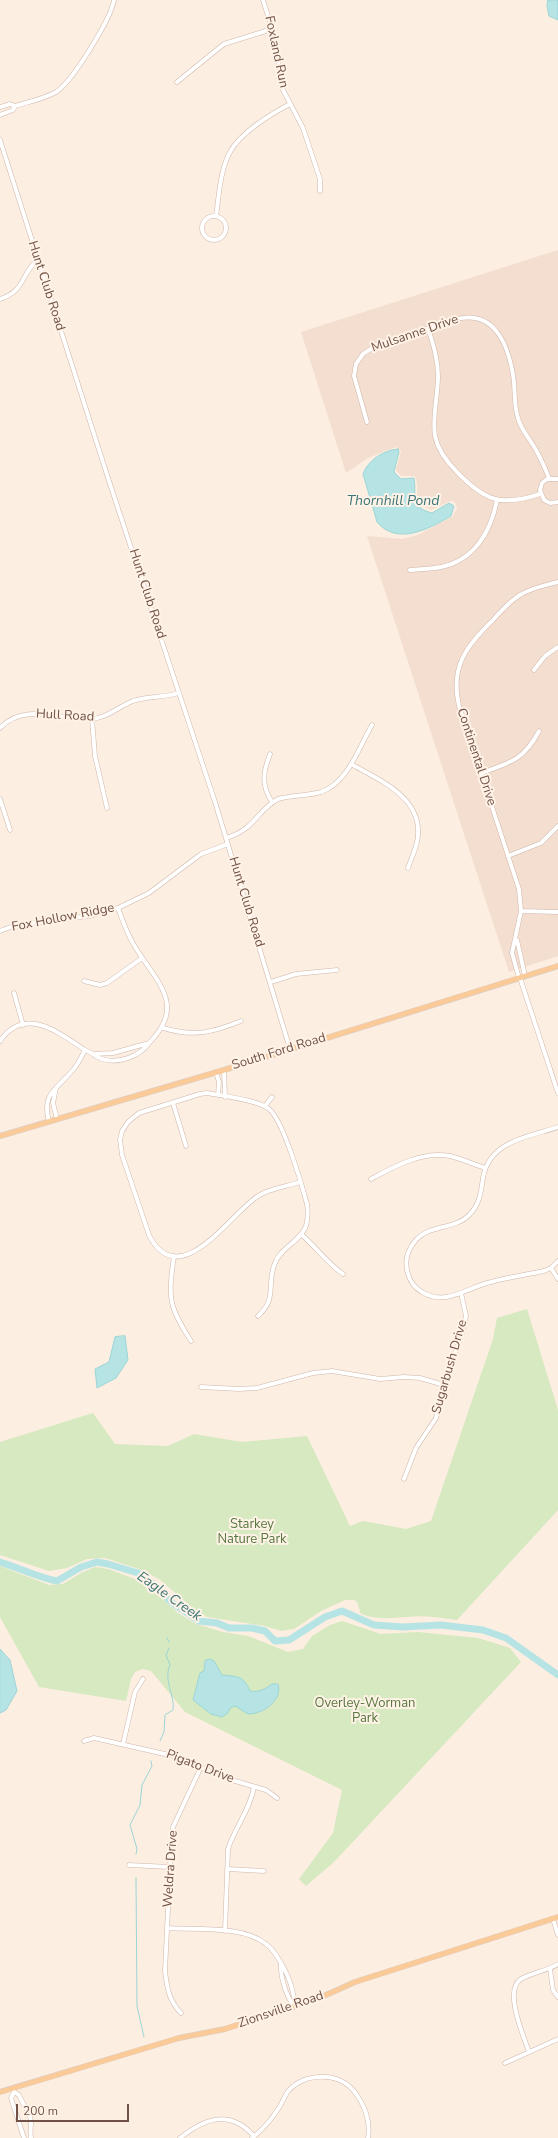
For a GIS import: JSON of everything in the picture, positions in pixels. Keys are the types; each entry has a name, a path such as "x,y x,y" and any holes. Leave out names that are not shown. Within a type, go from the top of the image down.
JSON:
{"main road":[{"name":"South Ford Road","path":"0,1136 224,1070 558,966"},
{"name":"Zionsville Road","path":"0,2092 14,2090 179,2038 225,2029 294,2007 355,1982 555,1918"}],"street":[{"path":"0,107 10,104 15,106 50,95 68,82 109,16 114,0"},
{"name":"Foxland Run","path":"263,0 277,47 280,82 290,104 304,128 320,179 320,191"},
{"path":"177,82 224,44 272,28"},
{"path":"216,216 226,163 233,148 249,131 290,104"},
{"path":"0,115 13,110 15,106"},
{"name":"Hunt Club Road","path":"0,140 228,844 271,982 290,1049"},
{"path":"216,216 224,221 226,229 222,237 212,240 203,233 202,225 208,217 216,216"},
{"path":"0,299 15,292 22,285 32,265 38,260"},
{"name":"Mulsanne Drive","path":"367,422 355,384 355,370 359,359 367,350 377,344 457,319 470,317 482,319 494,326 502,341 511,366 515,408 519,423 541,459 549,478"},
{"path":"428,328 438,362 434,420 437,443 449,464 471,487 481,494 497,500 516,501 540,494"},
{"path":"540,494 542,483 549,478 558,479"},
{"path":"540,494 547,502 557,502 558,508"},
{"path":"410,570 441,567 453,563 470,553 488,530 497,500"},
{"name":"Continental Drive","path":"521,977 512,953 521,911 519,889 458,700 457,679 461,662 475,637 514,599 529,591 558,582"},
{"path":"534,670 545,656 558,647"},
{"name":"Hull Road","path":"0,728 14,717 22,714 35,713 92,719 109,715 132,702 164,697 178,693"},
{"path":"92,719 95,756 107,808"},
{"path":"226,838 243,832 272,802 290,796 326,790 341,778 351,764 372,725"},
{"path":"482,773 514,761 522,756 533,742 539,731"},
{"path":"270,754 264,779 266,791 272,802"},
{"path":"351,764 394,788 411,807 416,820 418,836 408,868"},
{"path":"0,800 10,830"},
{"path":"508,856 541,843 558,826"},
{"name":"Fox Hollow Ridge","path":"0,931 16,925 89,916 118,908 149,893 201,854 228,844"},
{"path":"0,1041 9,1031 23,1025 30,1024 47,1026 85,1050 106,1060 119,1060 140,1053 163,1028 167,1008 165,994 159,981 142,958 129,936 118,908"},
{"path":"521,911 558,912"},
{"path":"516,938 521,977 558,1093"},
{"path":"84,981 100,985 107,983 142,958"},
{"path":"271,982 296,974 337,970"},
{"path":"14,993 23,1025"},
{"path":"163,1028 178,1032 197,1034 216,1030 241,1021"},
{"path":"94,1054 113,1053 148,1043"},
{"path":"49,1121 46,1112 50,1093 75,1068 85,1050"},
{"path":"224,1070 225,1097"},
{"path":"216,1072 219,1082 218,1095"},
{"path":"56,1088 53,1102 57,1118"},
{"path":"258,1316 269,1303 273,1270 277,1258 301,1234 306,1226 308,1213 300,1182 280,1122 274,1113 265,1106 253,1102 218,1095 200,1094 144,1111 133,1117 122,1131 120,1140 122,1155 149,1235 153,1243 160,1249 174,1256 190,1255 202,1248 259,1195 300,1182"},
{"path":"265,1106 272,1097"},
{"path":"173,1103 186,1146"},
{"path":"558,1127 502,1147 493,1154 485,1168 479,1199 470,1215 458,1222 422,1234 410,1249 407,1256 410,1280 426,1295 440,1298 461,1293 489,1282 536,1273 551,1268 558,1261"},
{"path":"371,1179 404,1162 426,1156 450,1156 485,1168"},
{"path":"301,1234 319,1250 335,1269 343,1274"},
{"path":"174,1256 169,1291 171,1304 174,1314 191,1341"},
{"path":"551,1268 558,1279"},
{"name":"Sugarbush Drive","path":"404,1479 416,1448 436,1418 444,1385 465,1323 466,1309 461,1293"},
{"path":"201,1387 235,1389 257,1388 313,1373 332,1371 380,1379 404,1377 420,1378 444,1385"},
{"path":"123,1744 135,1692 143,1679"},
{"name":"Pigato Drive","path":"84,1741 94,1738 178,1756 225,1778 266,1790 277,1798"},
{"name":"Weldra Drive","path":"181,2013 172,2004 166,1984 167,1928 173,1827 201,1767"},
{"path":"225,1931 228,1849 231,1839 249,1806 254,1787"},
{"path":"129,1865 170,1867"},
{"path":"227,1868 264,1871"},
{"path":"555,1918 558,1935"},
{"path":"167,1928 225,1931 248,1934 259,1939 274,1951 285,1968 294,1998 294,2007"},
{"path":"529,2052 518,2019 514,1990 520,1979 550,1969 558,1964"},
{"path":"550,1969 553,1990 558,1997"},
{"path":"505,2063 558,2039"},
{"path":"180,2138 198,2125 212,2120 228,2119 246,2126 253,2137 267,2125 290,2090 304,2080 317,2077 329,2077 342,2082 358,2096 368,2119 368,2138"},
{"path":"14,2090 12,2098 24,2138"},
{"path":"14,2090 19,2095 22,2105 27,2110 31,2122 31,2138"}],"shaded area":[{"path":"558,250 558,956 509,972 367,536 402,539 418,535 453,516 457,508 456,504 452,500 431,510 420,504 417,498 417,483 415,476 401,476 396,470 401,451 396,447 368,458 346,473 301,332"}],"green space":[{"name":"Starkey Nature Park","path":"527,1309 558,1410 558,1510 457,1620 413,1616 389,1618 373,1617 361,1614 357,1602 354,1600 345,1600 321,1611 294,1629 281,1631 265,1626 207,1617 193,1608 159,1579 139,1569 105,1558 87,1559 67,1568 49,1571 0,1555 0,1442 93,1413 115,1444 168,1446 194,1434 242,1442 307,1436 350,1526 363,1521 406,1529 431,1521 493,1339 497,1318"},
{"name":"Overley-Worman Park","path":"0,1566 49,1585 63,1584 81,1573 95,1567 108,1569 143,1582 178,1613 196,1624 223,1632 248,1636 288,1652 303,1649 312,1636 330,1625 342,1621 381,1634 418,1632 478,1638 510,1648 521,1662 334,1862 306,1886 299,1879 333,1833 342,1790 185,1712 151,1671 143,1669 135,1672 131,1679 126,1701 39,1687 0,1617"}],"water":[{"path":"548,0 558,0 558,20 549,16 547,6"},
{"name":"Thornhill Pond","path":"398,449 399,452 394,472 401,479 414,478 417,504 432,513 449,503 454,506 451,516 423,530 403,534 394,533 385,529 377,522 363,474 369,464 377,457 387,451"},
{"path":"125,1336 128,1360 116,1378 97,1388 95,1369 109,1362 115,1337"},
{"path":"0,1649 10,1660 17,1691 6,1710 0,1713"},
{"path":"210,1659 214,1661 222,1675 242,1679 250,1691 259,1691 272,1684 278,1684 279,1690 275,1701 260,1712 249,1714 235,1706 230,1708 228,1713 222,1717 211,1714 193,1700 200,1673 204,1671 205,1661"}],"waterway":[{"name":"Eagle Creek","path":"0,1562 57,1581 81,1567 97,1562 108,1564 138,1573 151,1582 171,1602 199,1621 217,1623 229,1628 252,1628 265,1631 275,1641 289,1640 325,1617 342,1611 374,1625 403,1627 441,1625 483,1630 506,1638 558,1675"},
{"path":"167,1638 169,1642"},
{"path":"160,1741 164,1732 165,1715 173,1710 168,1682 168,1671 170,1665 166,1655 169,1648"},
{"path":"136,1854 137,1849 130,1825 140,1805 142,1785 152,1766 151,1761"},
{"path":"136,1878 137,2006 144,2037"}]}
